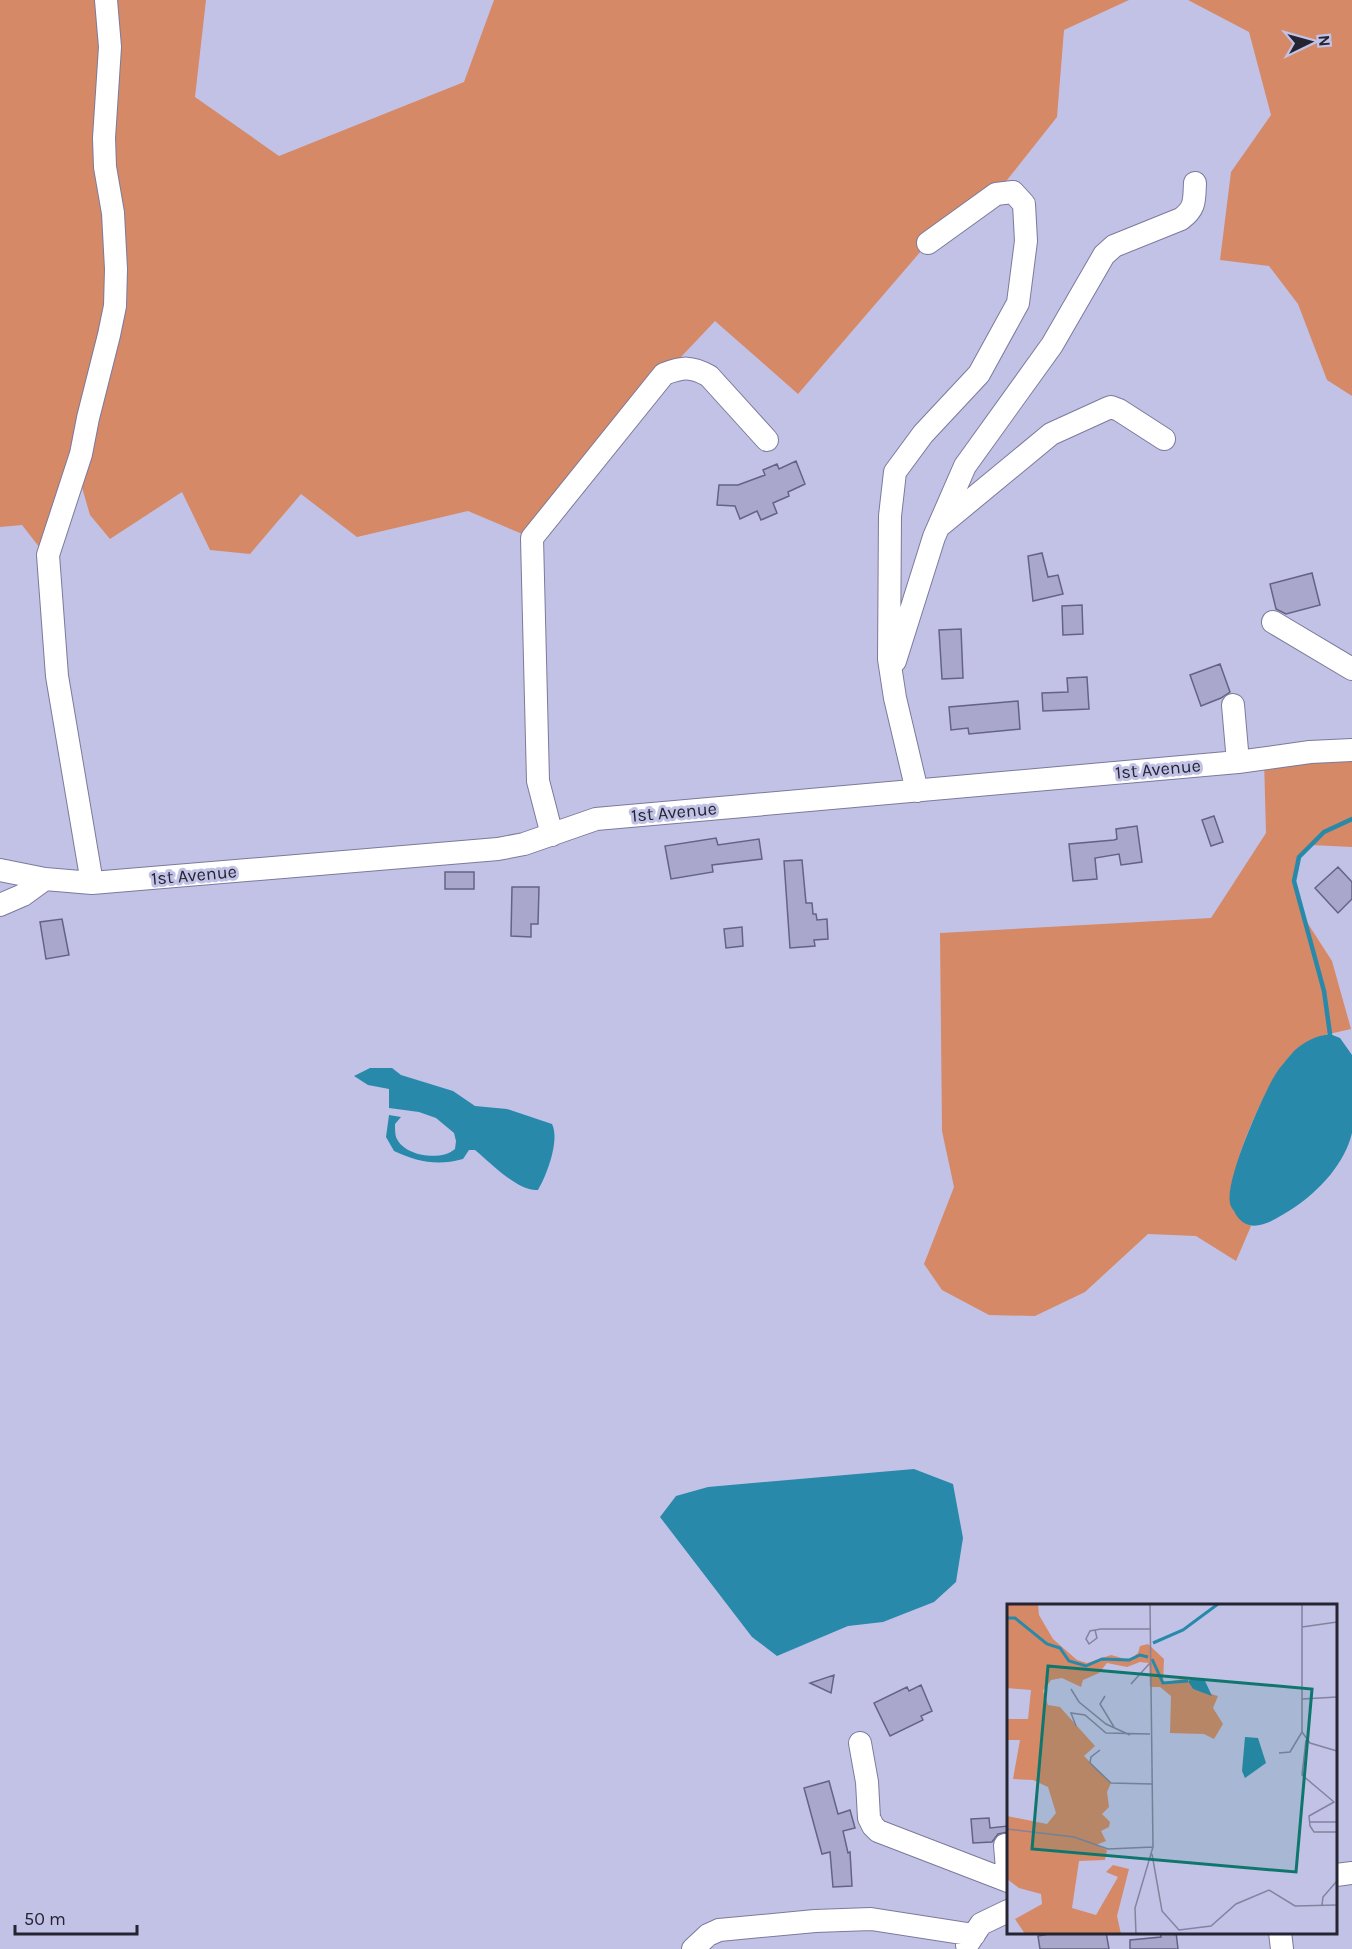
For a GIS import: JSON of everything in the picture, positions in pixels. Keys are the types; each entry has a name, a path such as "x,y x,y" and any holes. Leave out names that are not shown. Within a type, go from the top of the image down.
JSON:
{"street":[{"path":"92,884 57,676 48,555 52,536 81,454 115,306 113,213 105,167 104,138 110,46 106,0"},
{"path":"891,674 938,527 965,466 1052,345 1104,255 1114,246 1181,219 1190,212 1194,203 1195,183"},
{"path":"917,790 903,734 889,659 890,516 896,472 923,434 979,374 1018,303 1026,241 1024,204 1013,192 996,194 928,243"},
{"path":"552,835 538,781 532,538 664,375 680,368 697,369 709,376 767,440"},
{"path":"938,527 1051,434 1111,407 1164,439"},
{"path":"1274,622 1352,669"},
{"path":"1233,705 1238,762"},
{"name":"1st Avenue","path":"0,870 45,879 92,884 498,849 524,844 596,819 1238,762 1310,752 1352,750"},
{"path":"0,905 23,895 45,879"},
{"path":"860,1743 867,1782 869,1818 878,1831 1007,1881"},
{"path":"1005,1845 1007,1869"},
{"path":"1337,1875 1352,1873"},
{"path":"693,1949 708,1935 718,1930 815,1921 871,1919 969,1942 981,1924 1007,1911"},
{"path":"1280,1934 1282,1949"}],"shaded area":[{"path":"0,0 206,0 195,97 279,156 464,82 494,0 1129,0 1064,30 1057,117 996,194 928,243 798,394 715,321 664,375 532,538 468,511 357,537 301,494 250,554 210,550 182,492 110,539 90,515 74,460 40,548 22,525 0,527"},
{"path":"1188,0 1352,0 1352,396 1327,380 1298,304 1269,266 1220,260 1231,172 1271,115 1249,32"},
{"path":"1352,750 1352,847 1311,845 1299,857 1294,881 1303,916 1332,961 1351,1029 1327,1034 1300,1047 1283,1064 1260,1104 1240,1154 1234,1177 1231,1197 1234,1211 1251,1226 1236,1261 1196,1236 1148,1234 1085,1292 1035,1316 989,1315 942,1290 924,1264 954,1187 942,1131 940,933 1211,918 1266,833 1264,759"}],"water":[{"path":"1330,1034 1340,1038 1352,1055 1352,1133 1349,1144 1330,1175 1304,1200 1271,1221 1254,1226 1247,1224 1240,1220 1232,1207 1230,1192 1233,1176 1254,1119 1275,1075 1294,1051 1311,1039"},
{"path":"370,1068 392,1068 401,1075 453,1091 475,1106 507,1109 552,1124 553,1148 545,1176 538,1190 513,1182 475,1150 469,1150 463,1159 445,1162 419,1160 394,1151 386,1137 389,1115 401,1117 395,1124 396,1138 408,1150 424,1155 442,1155 455,1149 456,1141 454,1133 436,1118 419,1112 389,1108 389,1089 368,1085 354,1076"},
{"path":"914,1469 953,1484 963,1538 956,1582 934,1602 883,1622 848,1626 777,1656 752,1637 660,1517 676,1496 708,1487"}],"building":[{"path":"796,461 805,484 788,492 789,496 773,503 777,513 761,520 757,511 740,519 735,506 717,505 719,485 738,485 765,475 763,470 777,464 779,469"},
{"path":"1042,553 1048,577 1058,575 1063,594 1033,601 1028,556"},
{"path":"1312,573 1320,605 1286,614 1276,609 1270,584"},
{"path":"1082,605 1083,634 1063,635 1062,606"},
{"path":"961,629 963,678 942,679 939,630"},
{"path":"1220,664 1230,692 1201,706 1190,675"},
{"path":"1087,677 1089,709 1043,711 1042,693 1068,692 1067,678"},
{"path":"1018,701 1020,729 969,734 968,728 951,730 949,707"},
{"path":"1214,816 1223,842 1211,846 1202,820"},
{"path":"1137,826 1142,862 1121,865 1119,854 1095,858 1097,879 1073,881 1069,844 1114,840 1117,839 1116,829"},
{"path":"716,838 718,845 759,839 762,859 712,865 713,872 671,879 665,846"},
{"path":"802,860 806,903 812,903 813,914 816,914 817,920 827,919 828,939 814,940 815,946 790,948 784,861"},
{"path":"1338,867 1352,882 1352,899 1338,913 1315,888"},
{"path":"445,872 474,872 474,889 445,889"},
{"path":"512,887 539,887 538,924 531,924 531,937 511,936"},
{"path":"62,919 69,955 46,959 40,922"},
{"path":"742,927 743,946 726,948 724,929"},
{"path":"834,1675 831,1693 810,1683"},
{"path":"921,1685 932,1711 921,1716 923,1720 890,1736 874,1703 907,1687 909,1691"},
{"path":"829,1781 838,1814 850,1810 855,1828 843,1831 848,1853 850,1852 852,1886 833,1887 830,1852 822,1854 804,1788"},
{"path":"989,1818 990,1828 1007,1826 1007,1832 998,1834 992,1842 973,1843 971,1819"},
{"path":"1106,1934 1109,1949 1040,1949 1038,1936"},
{"path":"1160,1934 1176,1934 1178,1949 1130,1949 1130,1940 1161,1937"}],"waterway":[{"path":"1330,1034 1324,991 1294,881 1299,857 1324,832 1352,819"}]}
